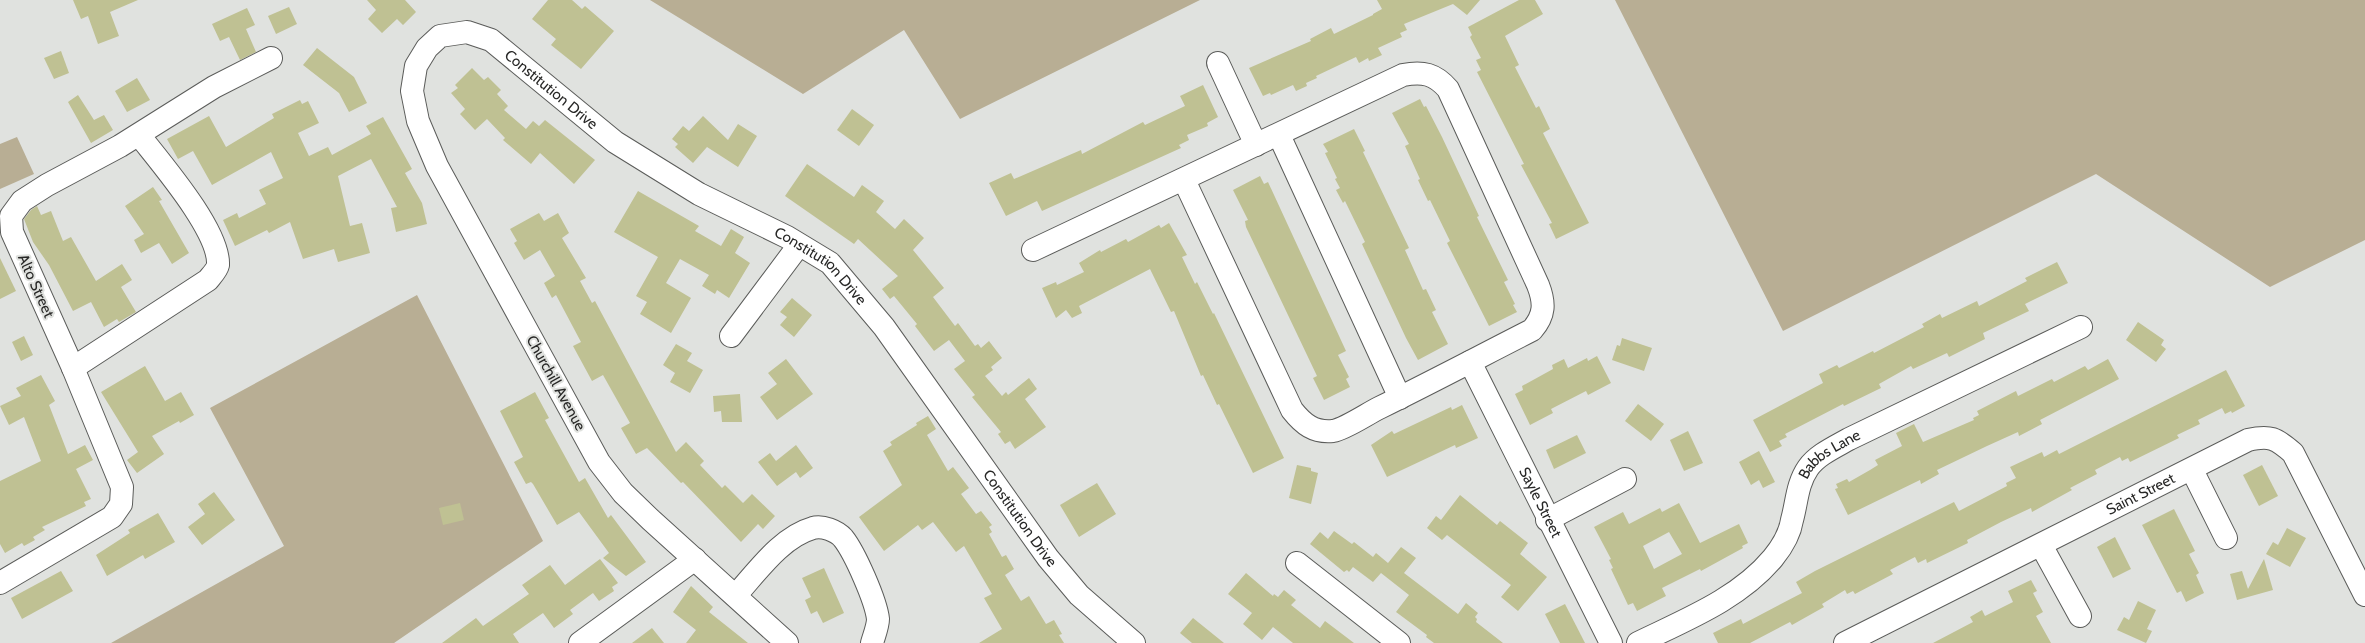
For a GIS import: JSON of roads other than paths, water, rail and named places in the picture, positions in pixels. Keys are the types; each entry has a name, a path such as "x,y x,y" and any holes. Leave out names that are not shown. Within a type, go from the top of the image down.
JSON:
{"street":[{"name":"Constitution Drive","path":"416,66 427,48 440,36 466,32 491,40 615,142 699,194 799,245 830,264 884,327 1048,558 1079,595 1134,643"},
{"name":"Alto Street","path":"0,583 112,517 120,504 122,487 118,473 73,368 12,232 11,216 22,201 47,185 139,135 214,87 271,58"},
{"path":"1218,63 1256,146"},
{"name":"Churchill Avenue","path":"416,66 412,91 418,121 437,166 599,462 623,493 787,643"},
{"path":"1033,250 1256,146 1403,75 1416,72 1428,74 1439,79 1448,89 1544,299 1543,312 1539,322 1532,330 1335,431 1322,431 1302,423 1292,410 1184,180"},
{"path":"73,368 208,280 218,267 217,252 206,228 139,135"},
{"path":"1279,135 1400,398"},
{"path":"731,336 799,245"},
{"name":"Babbs Lane","path":"1638,643 1712,607 1745,584 1773,558 1784,541 1792,522 1801,480 1808,467 1823,454 1849,439 2081,327"},
{"name":"Sayle Street","path":"1470,362 1547,520 1611,643"},
{"name":"Saint Street","path":"1845,643 2192,470 2248,440 2266,436 2281,442 2293,453 2365,595"},
{"path":"2192,470 2226,538"},
{"path":"1547,520 1624,479"},
{"path":"736,595 766,562 795,536 814,527 830,529 843,538 873,598 878,620 872,643"},
{"path":"2041,545 2080,616"},
{"path":"580,643 694,559"},
{"path":"1297,563 1399,643"}]}
